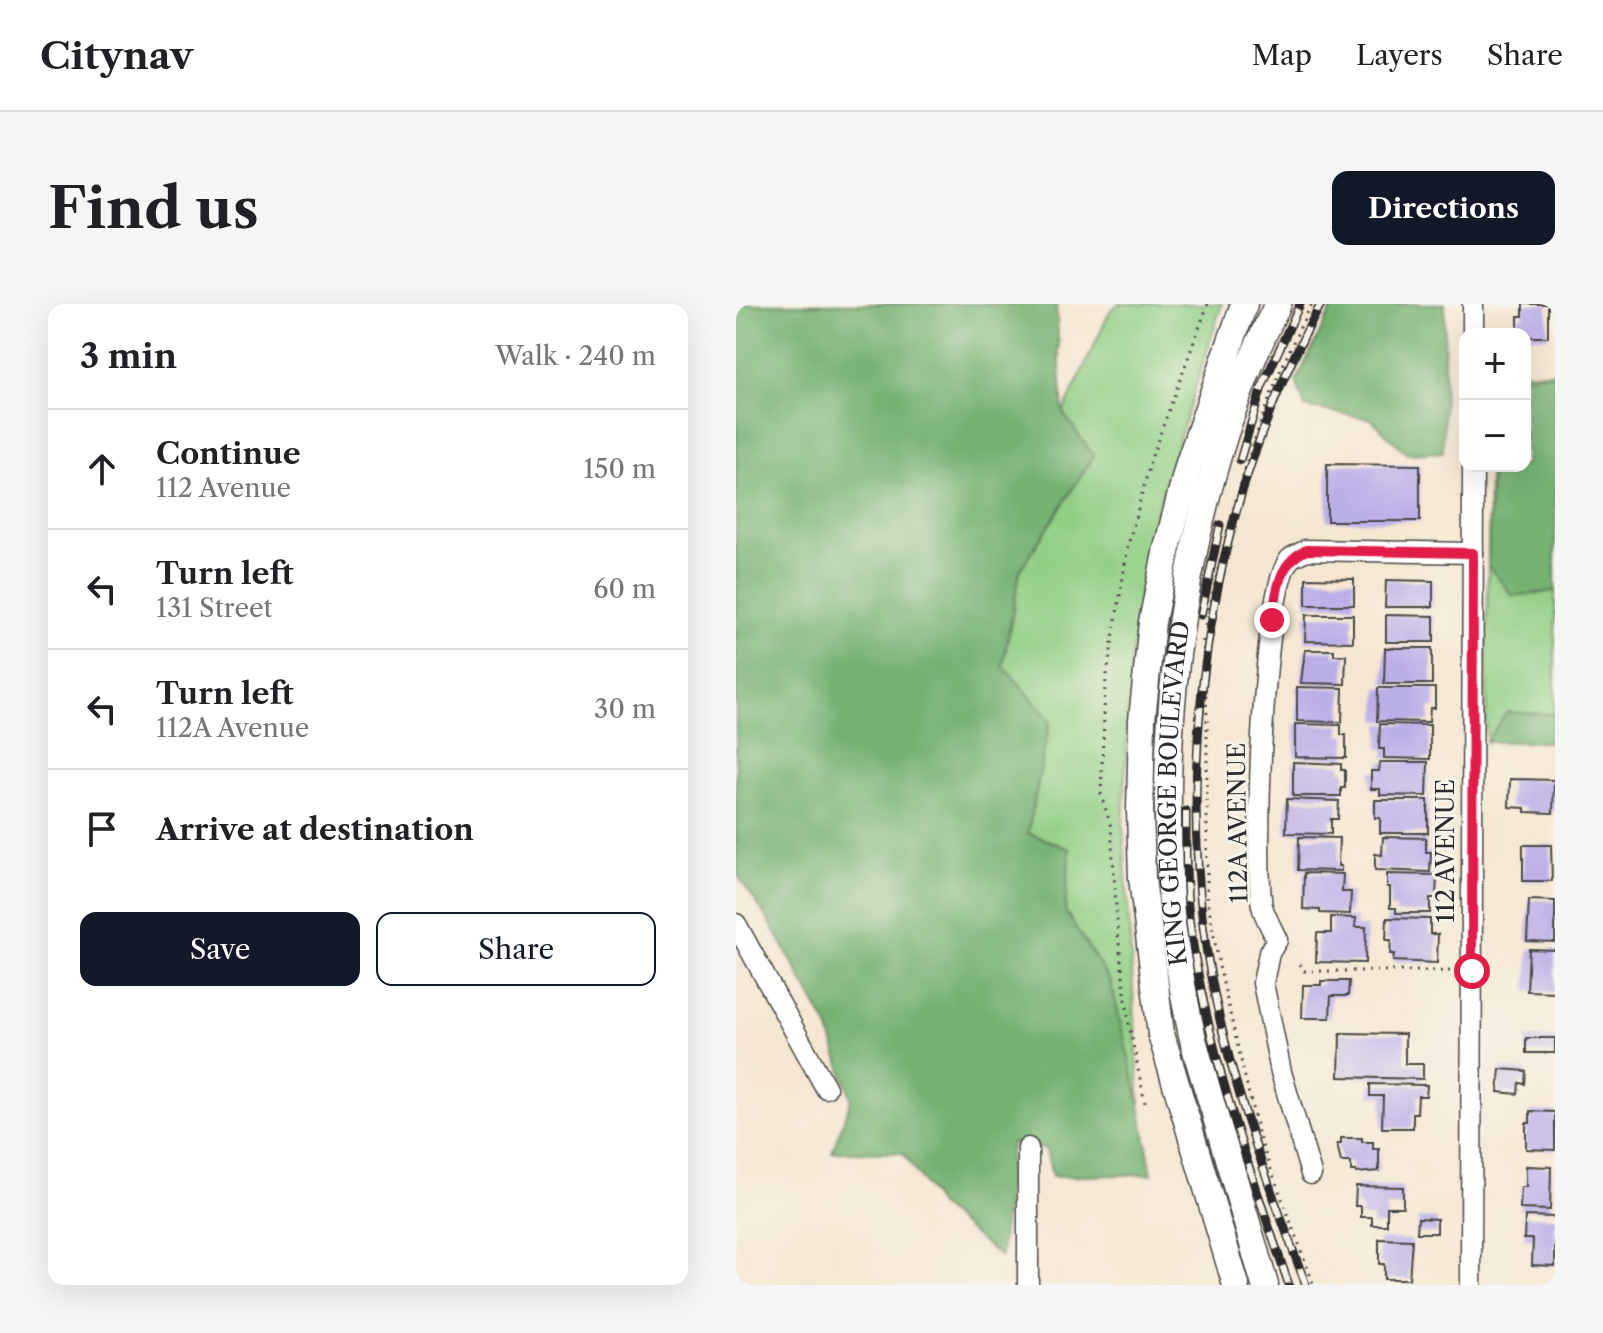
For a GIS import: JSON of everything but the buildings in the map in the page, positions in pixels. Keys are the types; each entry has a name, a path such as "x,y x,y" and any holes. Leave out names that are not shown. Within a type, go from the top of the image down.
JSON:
{"main road":[{"name":"KING GEORGE BOULEVARD","path":"1236,1285 1161,1034 1142,878 1140,810 1142,720 1152,622 1167,548 1189,463 1244,304"},
{"name":"KING GEORGE BOULEVARD","path":"1265,1285 1191,1031 1178,959 1168,805 1171,720 1193,548 1212,470 1233,404 1278,304"}],"street":[{"path":"1473,304 1473,328"},
{"name":"112 AVENUE","path":"1471,1285 1473,472"},
{"name":"112A AVENUE","path":"1311,1174 1281,1072 1263,983 1269,953 1277,940 1263,907 1259,767 1272,620 1282,573 1290,558 1306,550 1473,553"},
{"path":"736,924 826,1088"},
{"path":"1028,1148 1028,1285"}],"path":[{"path":"1300,964 1304,971 1455,971"}],"green space":[{"path":"736,304 1056,304 1063,413 1094,456 1020,570 1003,665 1050,720 1028,833 1070,849 1065,911 1111,983 1140,1105 1152,1174 1052,1177 1046,1149 1011,1143 1001,1257 937,1204 903,1153 832,1152 851,1099 828,1027 771,924 736,873"},
{"path":"1118,304 1222,304 1155,514 1131,658 1123,826 1140,1105 1111,983 1065,911 1069,849 1028,833 1050,720 1003,665 1020,570 1094,456 1063,413 1110,311"},
{"path":"1334,304 1445,304 1443,452 1407,454 1371,419 1305,407 1296,381"},
{"path":"1531,372 1555,372 1555,742 1486,742 1489,472 1531,472"},
{"path":"1555,374 1555,591 1513,596 1488,566 1491,472 1531,472 1531,375"},
{"path":"1507,712 1555,714 1555,742 1486,742"}],"railway":[{"path":"1240,460 1262,387 1300,304"},
{"path":"1306,1285 1258,1153 1219,1017 1203,925 1197,845 1197,765 1203,685 1214,605 1232,527 1256,450 1285,376 1321,304"},
{"path":"1201,615 1220,525"},
{"path":"1186,811 1189,918 1208,1023 1245,1155 1289,1285"}],"route":[{"path":"1272,620 1282,573 1290,558 1306,550 1450,550 1473,553 1472,971"}]}
